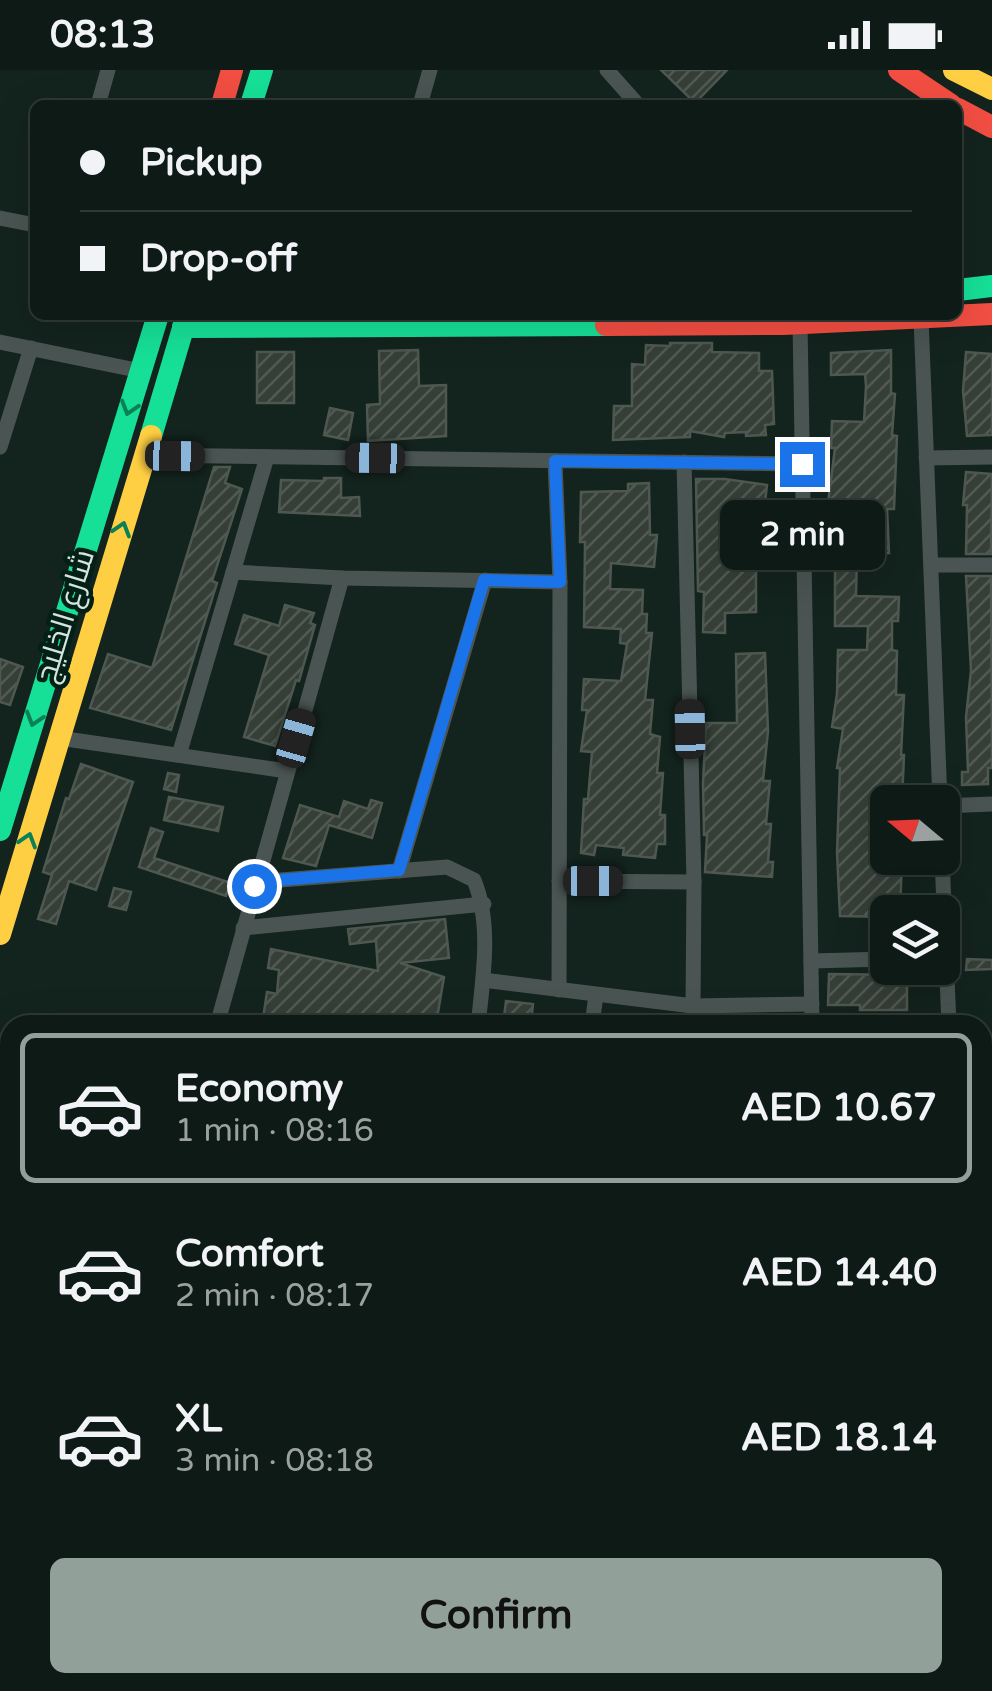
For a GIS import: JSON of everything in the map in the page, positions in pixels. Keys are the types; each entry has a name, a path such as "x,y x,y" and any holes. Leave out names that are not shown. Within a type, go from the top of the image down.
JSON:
{"street":[{"path":"99,100 108,70"},
{"path":"223,100 232,70"},
{"path":"253,100 262,70"},
{"path":"421,100 430,70"},
{"path":"607,70 634,100"},
{"path":"899,70 944,100"},
{"path":"954,70 992,89"},
{"path":"962,111 992,127"},
{"path":"0,218 30,224"},
{"path":"962,290 992,286"},
{"path":"962,316 992,314"},
{"path":"0,830 156,320"},
{"path":"185,321 800,324 881,320"},
{"path":"921,320 940,785"},
{"name":"شارع الخليج","path":"0,934 185,321"},
{"path":"800,324 812,1015"},
{"path":"0,342 140,371"},
{"path":"0,447 31,348"},
{"path":"145,455 802,464"},
{"path":"179,755 268,457"},
{"path":"926,458 992,458"},
{"path":"555,461 560,582 560,990"},
{"path":"684,462 694,1006 698,1015"},
{"path":"930,565 992,564"},
{"path":"234,572 560,582"},
{"path":"220,1015 342,578"},
{"path":"399,870 484,580"},
{"path":"59,738 287,770"},
{"path":"960,804 992,804"},
{"path":"256,882 447,867 474,880 484,904 479,1015"},
{"path":"560,881 694,882"},
{"path":"243,928 484,904"},
{"path":"811,961 870,959"},
{"path":"483,980 694,1006 812,1004"},
{"path":"946,985 948,1015"},
{"path":"593,1015 596,995"}],"building":[{"path":"661,70 727,70 698,100 692,100"},
{"path":"712,343 712,352 759,353 759,371 772,371 774,424 765,425 766,435 725,433 724,437 690,431 690,437 613,440 614,406 632,406 632,364 645,365 646,345"},
{"path":"418,350 419,386 446,385 446,436 368,441 367,405 380,404 379,351"},
{"path":"891,350 891,393 895,394 894,509 887,509 889,553 857,554 856,596 899,597 898,621 892,621 892,650 897,651 896,695 904,695 903,785 870,785 870,875 901,875 901,895 870,895 870,917 840,916 837,768 843,729 832,727 838,650 867,650 868,626 835,626 835,530 831,529 835,504 828,503 835,448 831,448 832,421 864,422 866,386 865,374 831,375 831,353"},
{"path":"257,352 294,352 294,403 257,403"},
{"path":"966,352 992,354 992,435 967,436 963,391"},
{"path":"330,408 353,413 348,440 324,435"},
{"path":"214,467 230,467 225,483 242,489 171,730 90,708 108,654 152,668"},
{"path":"966,472 992,474 991,554 966,554"},
{"path":"341,478 341,498 359,497 360,516 279,512 281,480"},
{"path":"696,479 767,485 762,529 775,530 774,564 756,565 756,612 725,613 725,633 703,632 704,592 698,591"},
{"path":"649,483 650,535 657,535 654,567 611,563 610,589 643,590 642,614 647,614 646,633 652,633 645,700 653,700 650,734 660,737 657,773 663,773 660,815 665,815 665,844 657,844 655,858 623,855 624,848 596,845 594,855 581,853 592,752 581,751 587,710 582,710 584,679 621,681 627,644 620,643 621,629 584,627 581,492 628,491 628,484"},
{"path":"966,576 991,576 992,768 988,768 988,784 962,785 962,772 968,772 966,717 971,671"},
{"path":"285,605 314,613 310,623 315,625 275,746 244,737 269,655 235,644 244,615 279,626"},
{"path":"765,653 768,731 763,781 770,781 766,824 771,824 768,862 773,862 772,877 705,872 706,723 737,723 736,654"},
{"path":"0,659 23,667 10,705 0,702"},
{"path":"81,764 133,782 96,890 69,881 56,924 38,919 52,875 43,872"},
{"path":"168,773 179,775 176,792 164,789"},
{"path":"169,797 223,807 218,831 164,820"},
{"path":"371,800 382,803 372,838 329,825 316,866 283,858 300,805 339,817 344,801 368,809"},
{"path":"151,828 163,832 154,858 231,883 226,896 139,867"},
{"path":"114,888 131,892 126,910 109,906"},
{"path":"445,919 449,958 400,963 444,977 438,1015 264,1015 267,992 277,994 279,970 268,968 271,949 378,971 376,941 350,944 348,929"},
{"path":"967,959 992,960 992,969 966,970"},
{"path":"829,974 870,975 870,985 907,985 907,1010 828,1005"},
{"path":"506,1001 533,1004 532,1015 504,1015"}],"traffic: fast":[{"path":"253,100 262,70"},
{"path":"962,290 992,286"},
{"path":"0,830 156,320"},
{"path":"151,436 186,320"},
{"path":"183,327 606,325"}],"traffic: slow":[{"path":"954,70 992,89"},
{"path":"0,934 151,436"}],"traffic: jam":[{"path":"223,100 232,70"},
{"path":"899,70 944,100"},
{"path":"962,111 992,127"},
{"path":"962,315 992,314"},
{"path":"606,325 867,320"}],"route":[{"path":"254,886 256,882 399,870 484,580 560,582 555,461 802,464"}]}
